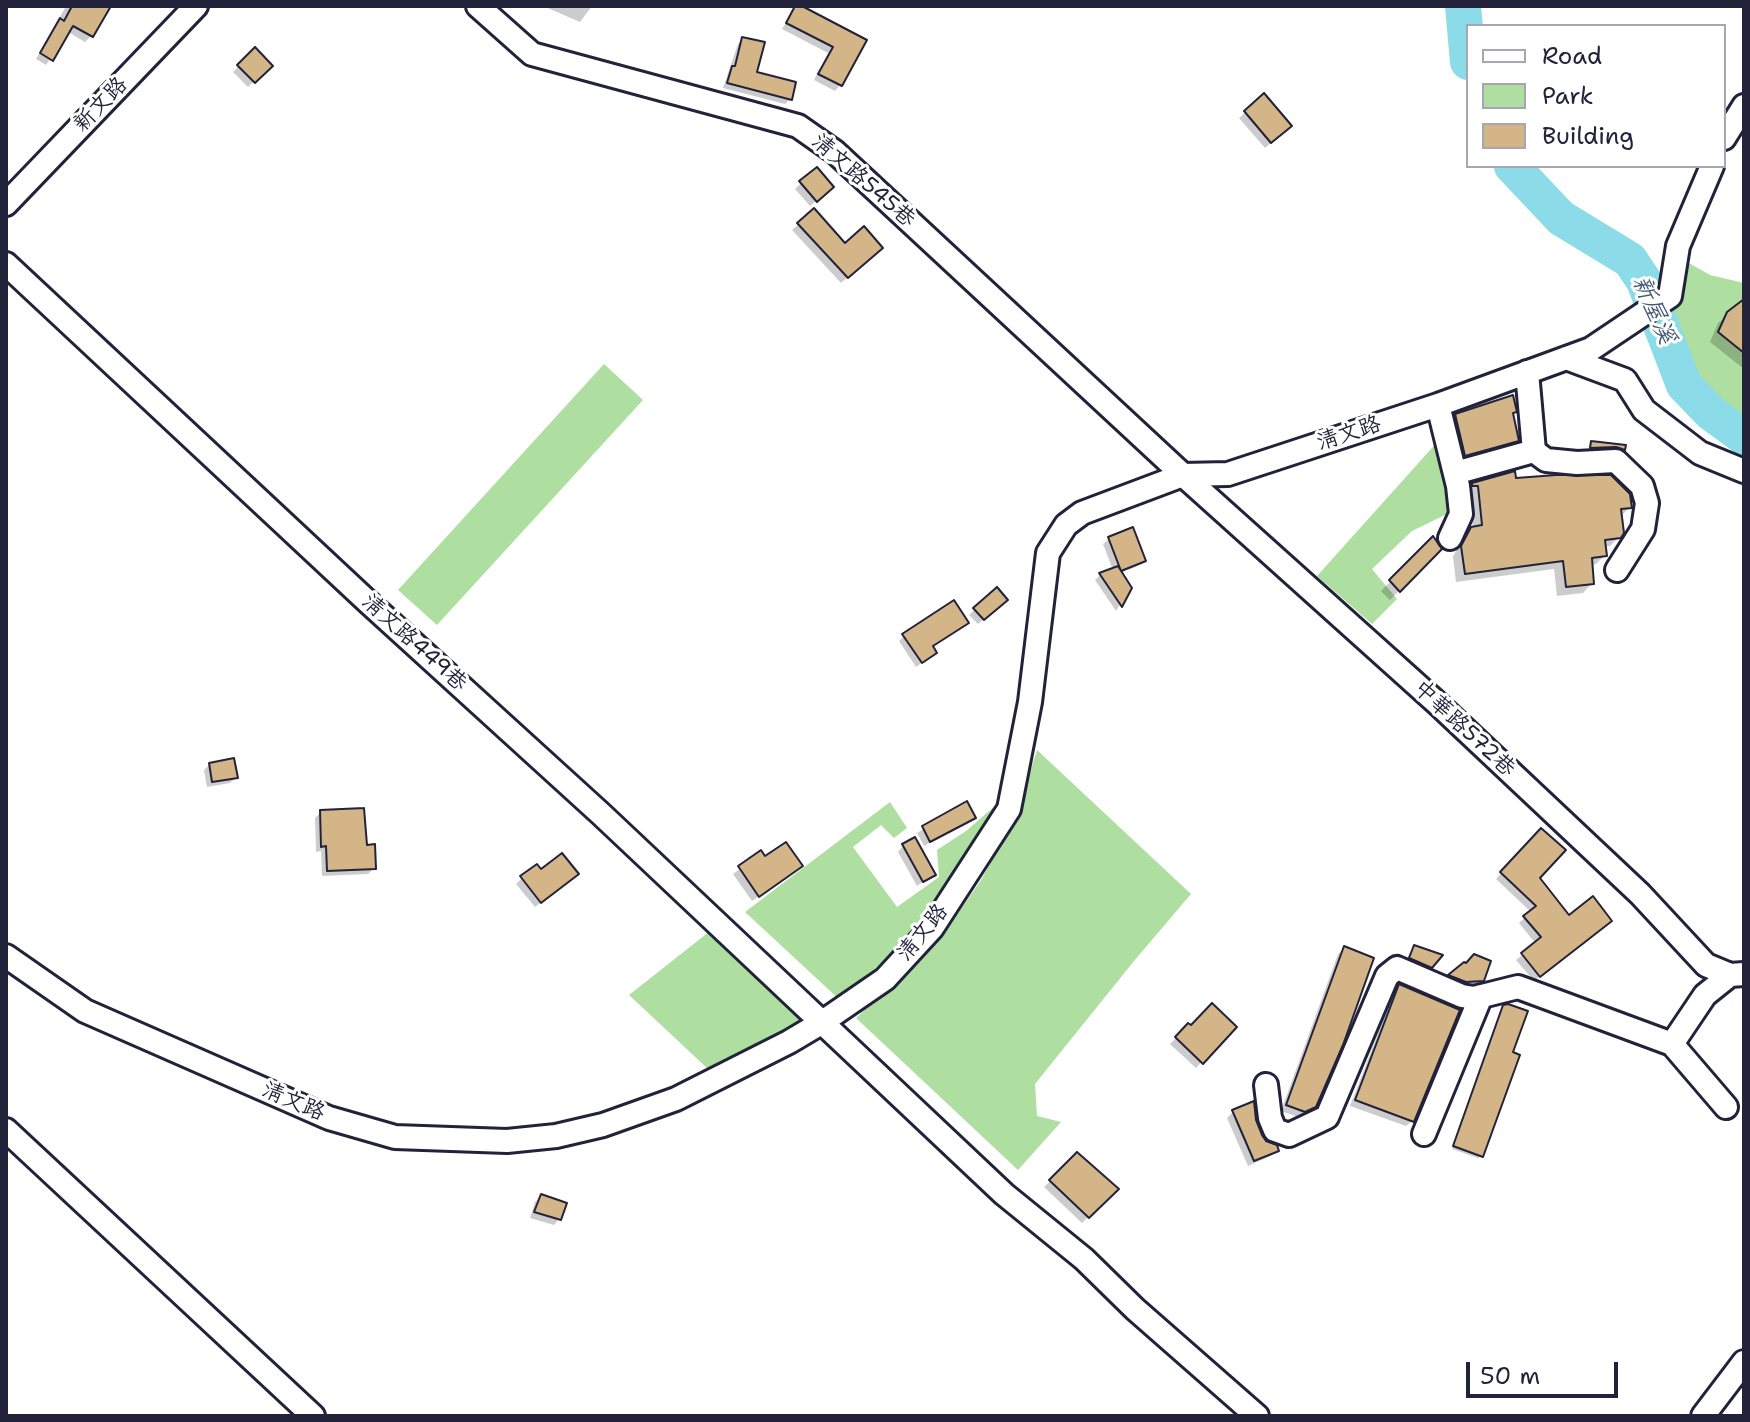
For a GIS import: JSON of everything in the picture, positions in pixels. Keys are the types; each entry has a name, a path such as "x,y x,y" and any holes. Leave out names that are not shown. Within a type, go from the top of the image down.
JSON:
{"street":[{"name":"新文路","path":"6,204 196,6"},
{"name":"清文路545巷","path":"478,6 532,54 798,126 835,152 1183,475"},
{"path":"1726,135 1744,106"},
{"name":"清文路","path":"6,956 85,1011 329,1118 395,1137 507,1141 556,1136 603,1125 676,1099 821,1023 885,979 932,928 1009,809 1030,702 1048,553 1066,525 1082,513 1183,475 1228,474 1438,405 1591,349 1670,296 1678,246 1711,168"},
{"name":"清文路449巷","path":"6,264 368,602 601,814 1004,1194 1084,1259 1135,1309 1257,1416"},
{"path":"1566,358 1625,380 1644,410 1700,453 1744,471"},
{"path":"1527,372 1534,451 1546,460 1577,463 1616,461 1642,486 1647,503 1643,529 1617,570"},
{"path":"1438,405 1455,473 1461,514 1450,538"},
{"path":"1455,473 1534,451"},
{"name":"中華路572巷","path":"1183,475 1437,703 1595,851 1706,965 1737,974"},
{"path":"1266,1085 1270,1118 1275,1130 1289,1135 1327,1117 1387,976 1397,968 1462,996 1481,996 1518,987 1672,1044 1726,1107"},
{"path":"1672,1044 1705,995 1737,974"},
{"path":"1424,1134 1481,996"},
{"path":"6,1130 313,1416"},
{"path":"1703,1416 1744,1362"}],"green space":[{"path":"1687,262 1710,275 1744,283 1744,424 1710,409 1674,344 1665,310 1684,287"},
{"path":"604,364 643,400 437,625 398,590"},
{"path":"1440,439 1453,511 1412,531 1372,569 1397,599 1372,624 1317,576"},
{"path":"1037,750 1191,894 1035,1084 1037,1116 1061,1122 1018,1170 856,1018 941,938 981,880 1016,817"},
{"path":"890,802 907,828 894,838 881,825 853,847 897,907 939,877 937,850 966,831 996,805 989,823 922,924 841,1001 745,912"},
{"path":"724,920 822,1011 707,1068 629,995"}],"building":[{"path":"72,6 111,6 93,37 73,26 53,61 40,53 60,18 64,21"},
{"path":"795,6 802,6 867,40 842,86 818,74 833,47 786,23"},
{"path":"742,37 765,42 757,72 796,82 792,100 727,83"},
{"path":"255,47 273,66 255,83 237,65"},
{"path":"1264,93 1292,126 1271,143 1244,111"},
{"path":"817,167 834,187 817,202 799,181"},
{"path":"814,208 845,243 864,226 883,248 848,278 797,223"},
{"path":"1744,299 1744,353 1718,332 1727,312"},
{"path":"1513,395 1519,441 1465,456 1455,414"},
{"path":"1591,441 1626,445 1625,450 1616,447 1590,448"},
{"path":"1515,471 1516,478 1611,475 1630,494 1632,508 1621,509 1624,533 1621,538 1605,540 1607,556 1592,558 1594,584 1566,587 1563,561 1465,574 1461,546 1471,527 1482,525 1478,486 1472,486 1472,483"},
{"path":"1133,527 1146,561 1121,571 1108,537"},
{"path":"1433,536 1442,549 1400,592 1389,580"},
{"path":"1118,566 1132,588 1122,607 1099,573"},
{"path":"997,587 1008,600 984,620 973,608"},
{"path":"954,600 969,623 933,646 937,653 922,663 902,634"},
{"path":"234,758 238,778 212,782 209,763"},
{"path":"967,801 976,818 930,842 922,826"},
{"path":"364,808 367,845 375,844 376,869 327,871 326,846 321,847 320,810"},
{"path":"1541,828 1566,850 1540,878 1569,915 1593,896 1612,921 1540,977 1521,953 1541,937 1523,916 1536,906 1500,872"},
{"path":"915,837 936,875 923,882 902,844"},
{"path":"786,842 803,866 759,897 738,866 761,850 765,856"},
{"path":"562,853 579,874 541,903 520,876 537,864 541,869"},
{"path":"1414,945 1443,955 1432,968 1409,958"},
{"path":"1344,946 1374,958 1343,1045 1316,1107 1305,1112 1286,1105"},
{"path":"1474,954 1491,961 1484,981 1466,982 1448,975 1466,963"},
{"path":"1399,984 1460,1010 1414,1122 1355,1100"},
{"path":"1212,1003 1237,1027 1203,1064 1175,1037"},
{"path":"1503,1005 1528,1011 1513,1052 1520,1055 1483,1157 1453,1146"},
{"path":"1254,1101 1256,1120 1262,1135 1266,1141 1277,1145 1279,1151 1254,1161 1232,1110"},
{"path":"1077,1152 1119,1189 1089,1218 1049,1180"},
{"path":"541,1194 567,1203 561,1220 534,1212"}],"waterway":[{"name":"新屋溪","path":"1463,6 1466,40"},
{"name":"新屋溪","path":"1514,168 1561,218 1630,260 1644,281 1684,385 1711,413 1744,437"}]}
